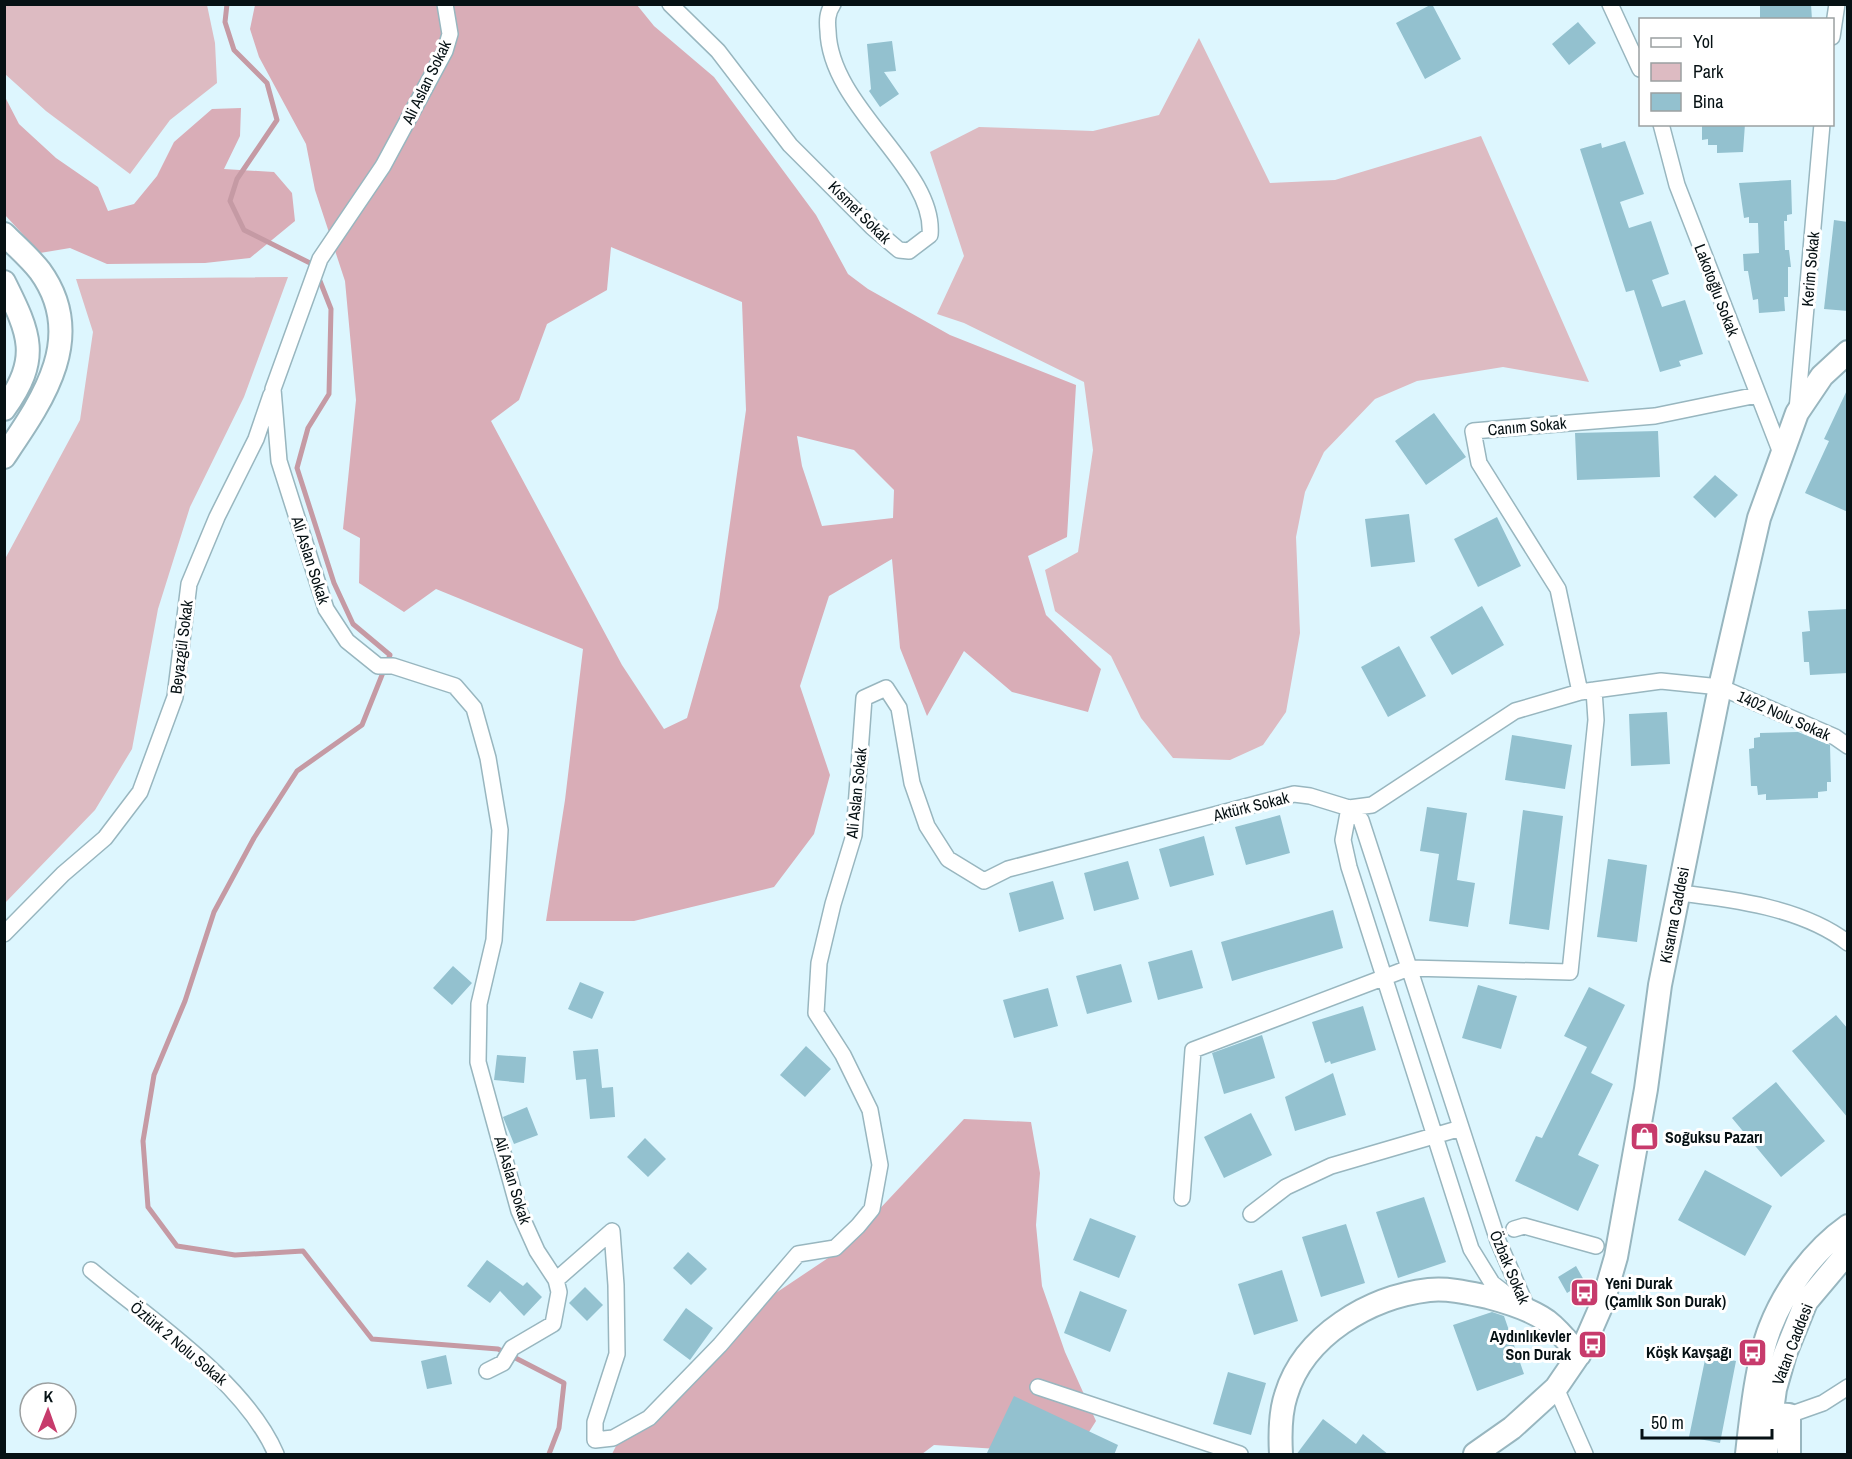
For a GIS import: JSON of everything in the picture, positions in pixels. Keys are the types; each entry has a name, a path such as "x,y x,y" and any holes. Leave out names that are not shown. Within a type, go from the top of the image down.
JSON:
{"street":[{"name":"Ali Aslan Sokak","path":"445,4 450,34 436,70 383,166 320,260 312,280 273,389 279,461 326,609 347,641 385,666 455,686 474,708 488,758 500,830 494,940 479,1004 478,1062 519,1210 537,1251 556,1280 612,1231 616,1285 617,1354 595,1422 594,1440 613,1438 649,1418 720,1345 798,1254 836,1248 872,1209 880,1165 870,1110 843,1055 816,1012 819,963 833,904 854,836 864,698 886,688"},
{"name":"Kısmet Sokak","path":"670,4 718,51 790,145 872,227 899,250 909,251 930,236 931,224 917,186 838,76 828,36 827,17 833,4"},
{"path":"1610,4 1639,65"},
{"path":"1834,29 1837,4"},
{"name":"Lakotoğlu Sokak","path":"1661,126 1677,185 1781,453"},
{"name":"Kerim Sokak","path":"1797,413 1822,126"},
{"path":"4,234 40,272 54,300 62,327 56,367 41,402 4,457"},
{"path":"4,282 23,319 30,357 14,397 4,409"},
{"name":"Kisarna Caddesi","path":"1475,1455 1512,1428 1556,1388 1579,1355 1603,1302 1616,1257 1646,1089 1660,985 1720,687 1759,518 1797,413 1822,376 1848,352"},
{"name":"Beyazgül Sokak","path":"4,934 63,874 105,838 140,792 175,697 189,584 256,439 273,389"},
{"name":"Canım Sokak","path":"1587,691 1558,590 1479,463 1473,431 1655,416 1757,395"},
{"name":"Aktürk Sokak","path":"886,688 899,708 912,783 927,826 948,859 984,880 1008,869 1294,794 1348,808 1372,805 1515,711 1587,691 1661,681 1720,687"},
{"name":"1402 Nolu Sokak","path":"1720,687 1835,737 1848,746"},
{"path":"1182,1198 1193,1050 1409,968 1570,972 1596,720 1587,691"},
{"name":"Özbak Sokak","path":"1348,808 1361,820 1498,1241 1529,1312"},
{"name":"Özbak Sokak","path":"1348,808 1343,840 1349,867 1471,1249 1492,1283 1529,1312"},
{"path":"1679,893 1767,906 1836,934 1848,943"},
{"path":"1251,1214 1286,1187 1331,1166 1461,1128"},
{"path":"1514,1229 1524,1226 1596,1246"},
{"name":"Vatan Caddesi","path":"1766,1455 1770,1414 1770,1328 1792,1285 1830,1239 1848,1226"},
{"name":"Vatan Caddesi","path":"1747,1455 1770,1414 1785,1354 1806,1302 1848,1252"},
{"name":"Öztürk 2 Nolu Sokak","path":"91,1270 232,1387 276,1455"},
{"path":"487,1371 503,1362 512,1348 552,1324 559,1292 556,1280"},
{"path":"1281,1455 1285,1396 1295,1374 1325,1334 1365,1308 1396,1297 1431,1290 1464,1292 1501,1300 1545,1319 1558,1330 1579,1355"},
{"path":"1038,1387 1240,1455"},
{"path":"1790,1455 1770,1414 1823,1403 1848,1387"},
{"path":"1556,1388 1585,1455"}],"green space":[{"path":"4,5 207,5 215,43 217,83 170,120 130,174 46,111 5,74"},
{"path":"1199,38 1270,183 1335,180 1481,136 1589,382 1503,367 1417,381 1375,399 1324,452 1305,492 1296,537 1300,633 1286,712 1263,745 1230,760 1173,758 1141,718 1111,656 1055,611 1045,570 1078,552 1093,450 1084,382 964,323 937,314 964,256 930,152 979,127 1093,131 1159,115"},
{"path":"288,277 244,397 190,507 158,609 132,749 95,810 5,903 5,559 80,420 93,332 76,279"}],"shaded area":[{"path":"255,5 637,5 654,26 714,77 816,215 848,274 868,289 950,335 1076,385 1067,537 1028,556 1046,615 1101,669 1088,712 1012,692 964,651 927,716 900,648 892,559 829,596 800,686 830,775 814,834 774,887 634,921 546,921 565,800 583,649 436,589 404,612 359,583 360,538 343,529 356,400 345,281 315,190 306,144 259,57 250,29","holes":["611,247 742,302 746,410 718,608 687,718 664,729 622,665 491,421 519,400 547,324 607,290","797,436 854,450 894,490 893,518 822,526 802,466"]},
{"path":"4,95 19,124 56,158 98,187 108,211 134,204 157,176 174,142 212,109 241,108 240,136 224,169 274,172 292,193 295,221 250,258 205,263 107,264 70,248 40,253 5,215"},
{"path":"964,1119 1031,1122 1040,1173 1036,1225 1042,1286 1065,1352 1096,1421 1075,1454 934,1445 922,1454 612,1454 621,1436 749,1311 843,1248"}],"building":[{"path":"1432,4 1461,59 1425,79 1396,23"},
{"path":"1760,4 1811,4 1812,18 1760,18"},
{"path":"1578,22 1596,43 1569,65 1552,44"},
{"path":"892,41 896,71 884,72 899,94 880,107 869,91 871,89 867,44"},
{"path":"1702,126 1745,126 1743,152 1717,153 1717,145 1708,145 1708,139 1702,140"},
{"path":"1625,141 1644,194 1620,202 1629,228 1651,221 1669,274 1652,280 1662,307 1685,300 1703,354 1679,361 1681,366 1660,372 1634,290 1626,292 1580,149 1601,143 1602,148"},
{"path":"1791,180 1792,214 1787,215 1787,221 1784,221 1785,250 1789,250 1791,267 1788,267 1788,297 1784,297 1785,311 1759,313 1758,299 1753,300 1748,271 1744,271 1743,254 1759,253 1758,223 1749,223 1749,217 1744,218 1739,183"},
{"path":"1834,220 1848,222 1848,311 1824,309"},
{"path":"1848,388 1848,512 1805,493 1829,441 1824,439"},
{"path":"1434,413 1466,457 1426,485 1395,441"},
{"path":"1658,431 1660,477 1577,480 1575,433"},
{"path":"1715,475 1738,495 1715,518 1693,497"},
{"path":"1409,514 1415,562 1371,567 1365,519"},
{"path":"1497,517 1521,566 1478,587 1454,539"},
{"path":"1482,606 1504,645 1452,675 1430,637"},
{"path":"1848,609 1848,673 1810,675 1809,662 1804,662 1802,632 1810,631 1808,611"},
{"path":"1399,646 1426,696 1388,717 1361,667"},
{"path":"1667,712 1670,764 1631,766 1629,714"},
{"path":"1798,732 1830,745 1831,782 1827,782 1827,791 1818,792 1818,798 1766,800 1766,794 1758,795 1757,786 1751,786 1749,749 1754,748 1754,738 1760,737 1760,733"},
{"path":"1512,735 1572,745 1565,789 1505,780"},
{"path":"1427,807 1467,813 1457,880 1475,883 1468,927 1429,921 1439,854 1420,851"},
{"path":"1523,810 1563,816 1549,930 1509,924"},
{"path":"1280,815 1290,853 1246,865 1235,827"},
{"path":"1204,836 1214,875 1170,887 1159,849"},
{"path":"1608,859 1647,865 1637,942 1597,937"},
{"path":"1128,861 1139,899 1094,911 1084,873"},
{"path":"1053,881 1064,919 1019,932 1009,893"},
{"path":"1333,910 1343,948 1232,981 1221,942"},
{"path":"1192,950 1203,988 1158,1000 1148,962"},
{"path":"1121,964 1132,1002 1087,1014 1076,976"},
{"path":"453,966 472,983 452,1005 433,988"},
{"path":"580,982 604,992 592,1019 568,1009"},
{"path":"1478,985 1517,996 1501,1049 1462,1038"},
{"path":"1589,987 1625,1005 1591,1073 1613,1084 1578,1155 1599,1165 1578,1211 1515,1181 1536,1136 1542,1138 1587,1047 1564,1036"},
{"path":"1048,988 1058,1026 1014,1038 1003,1000"},
{"path":"1363,1006 1376,1050 1331,1064 1330,1061 1325,1063 1312,1022"},
{"path":"1836,1015 1848,1029 1848,1118 1792,1051"},
{"path":"1262,1035 1275,1078 1224,1094 1212,1053"},
{"path":"806,1046 831,1069 805,1097 780,1075"},
{"path":"598,1049 602,1088 613,1087 615,1117 590,1119 586,1079 576,1080 573,1051"},
{"path":"497,1055 526,1057 524,1083 494,1080"},
{"path":"1333,1073 1346,1115 1295,1131 1285,1097"},
{"path":"1776,1082 1825,1141 1781,1177 1732,1118"},
{"path":"527,1107 538,1135 514,1144 503,1117"},
{"path":"1251,1113 1272,1155 1224,1178 1204,1137"},
{"path":"645,1138 666,1159 648,1177 627,1157"},
{"path":"1705,1170 1772,1206 1745,1256 1678,1220"},
{"path":"1424,1197 1446,1262 1398,1278 1376,1212"},
{"path":"1090,1218 1136,1236 1119,1278 1073,1260"},
{"path":"1346,1224 1365,1283 1321,1297 1302,1237"},
{"path":"688,1252 707,1269 691,1285 673,1268"},
{"path":"487,1260 523,1286 527,1282 542,1297 524,1316 500,1291 490,1303 467,1286"},
{"path":"1576,1266 1585,1282 1567,1293 1558,1277"},
{"path":"1282,1270 1298,1321 1254,1335 1238,1284"},
{"path":"585,1287 603,1305 587,1321 569,1303"},
{"path":"1080,1291 1127,1310 1110,1352 1064,1333"},
{"path":"686,1308 713,1328 690,1360 663,1340"},
{"path":"1492,1312 1504,1316 1524,1374 1477,1391 1453,1325"},
{"path":"446,1355 452,1384 427,1389 421,1361"},
{"path":"1706,1355 1736,1361 1720,1443 1689,1437"},
{"path":"1228,1372 1266,1383 1251,1435 1213,1424"},
{"path":"1014,1396 1118,1445 1114,1455 986,1455"},
{"path":"1323,1419 1356,1444 1363,1434 1389,1455 1296,1455"}],"waterway":[{"path":"227,4 225,22 234,50 267,83 277,120 237,179 230,201 244,230 314,265 315,268"},
{"path":"318,276 331,309 329,394 308,428 297,468 334,583 353,624 390,655 362,725 297,771 254,838 214,912 185,1001 154,1075 143,1141 148,1207 177,1246 235,1255 303,1251 372,1339 498,1349 564,1383 559,1428 549,1454"}],"place":[{"name":"Soğuksu Pazarı","path":"1644,1137"},
{"name":"Yeni Durak (Çamlık Son Durak)","path":"1584,1292"},
{"name":"Aydınlıkevler Son Durak","path":"1592,1345"},
{"name":"Köşk Kavşağı","path":"1753,1352"}]}
